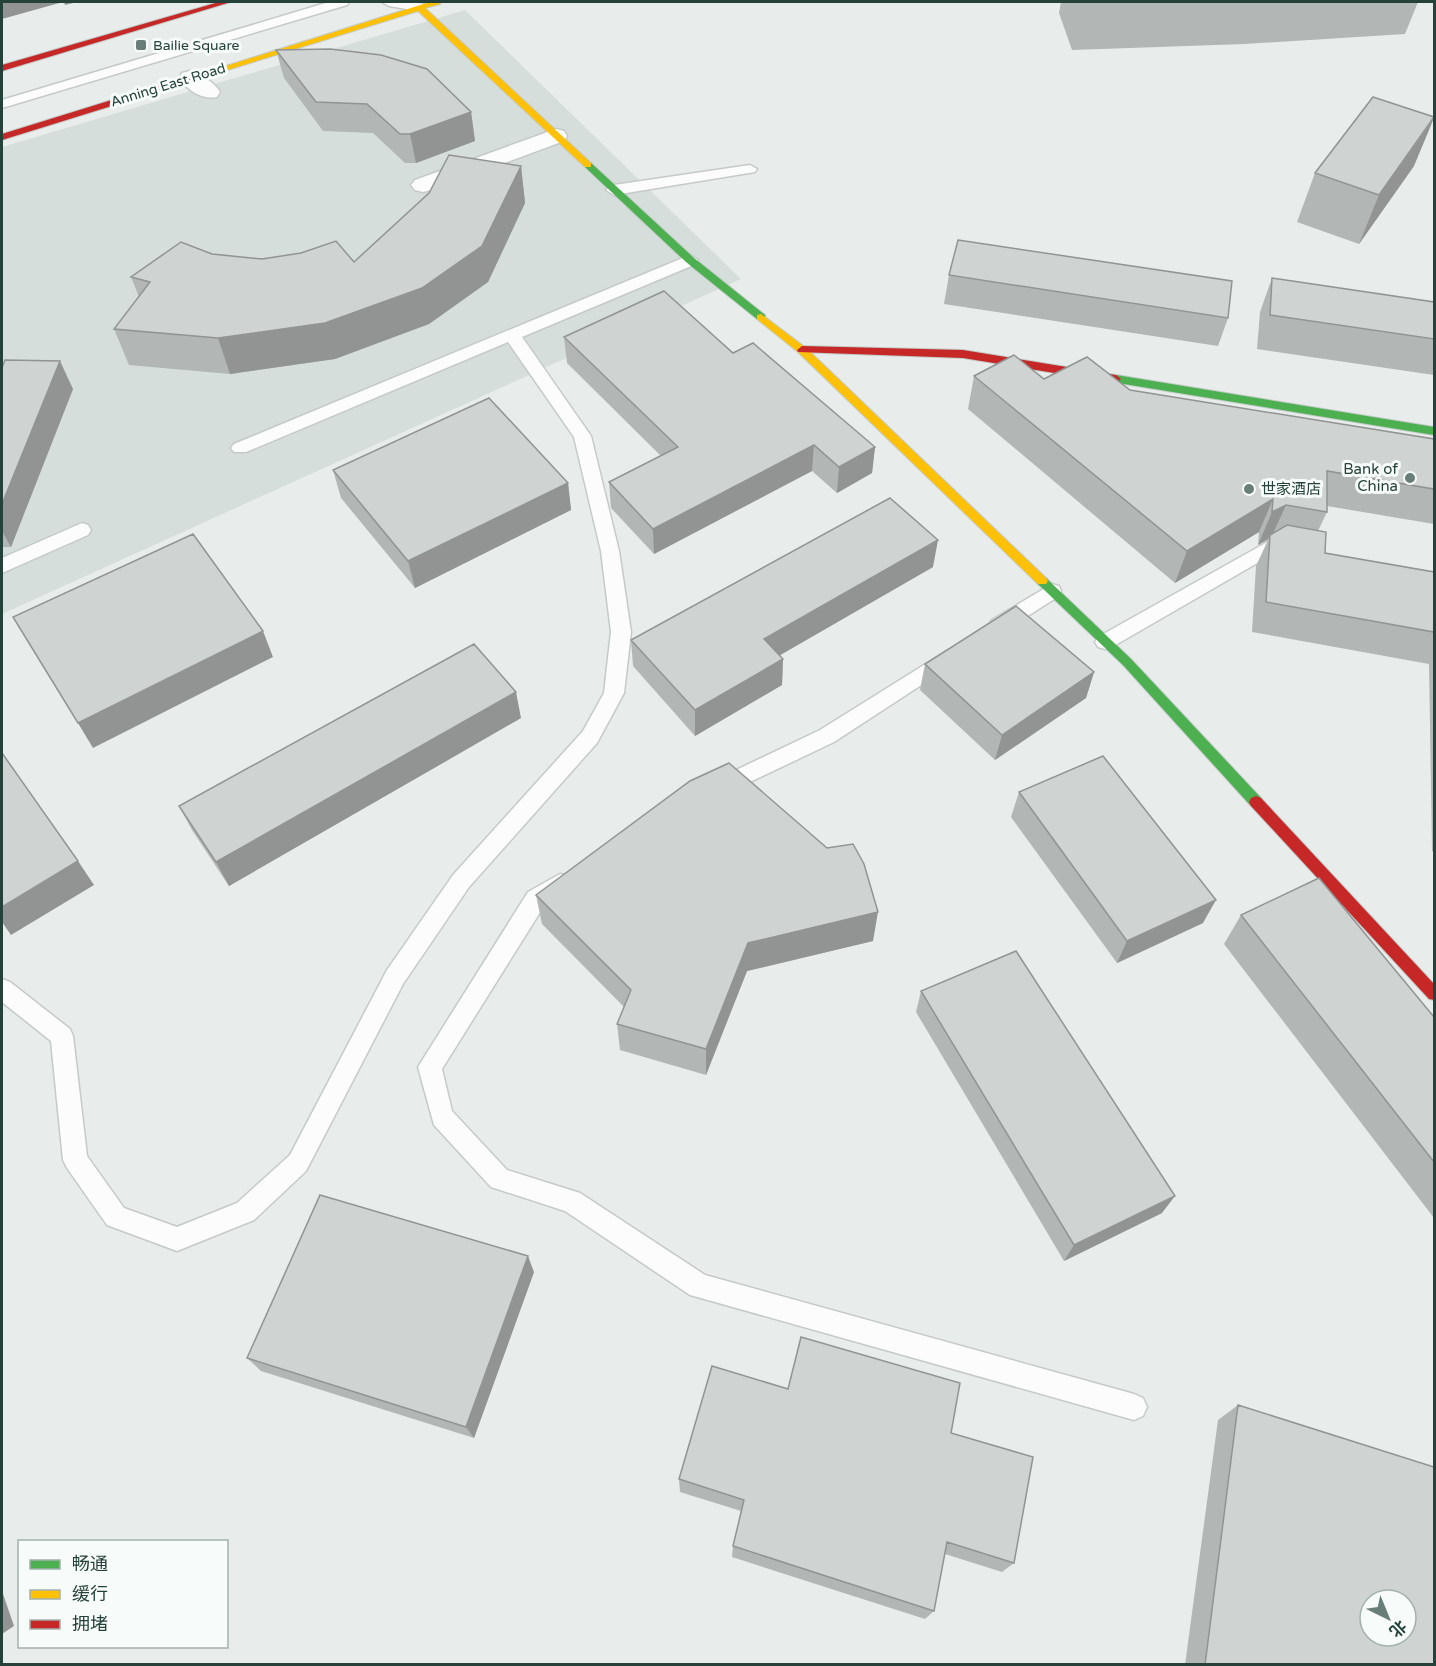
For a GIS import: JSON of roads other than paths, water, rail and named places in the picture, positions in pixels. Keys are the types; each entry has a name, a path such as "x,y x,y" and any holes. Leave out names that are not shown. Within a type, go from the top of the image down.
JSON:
{"street":[{"path":"2,68 227,2"},
{"path":"423,3 556,136 690,260 802,350 1127,662 1434,994"},
{"name":"Anning East Road","path":"2,137 423,3"},
{"path":"190,78 209,92"},
{"path":"423,185 556,136"},
{"path":"802,350 963,354 1434,431"}],"lane":[{"path":"2,104 342,2"},
{"path":"389,2 423,3"},
{"path":"614,190 750,169"},
{"path":"240,448 690,260"},
{"path":"2,989 62,1036 75,1160 116,1217 177,1239 246,1212 298,1163 395,976 462,881 590,737 614,693 621,632 610,551 582,436 512,335"},
{"path":"2,566 82,530"},
{"path":"1105,642 1271,547 1306,553"},
{"path":"983,635 1052,591"},
{"path":"702,795 827,736 964,648"},
{"path":"575,873 536,899 430,1067 442,1118 500,1179 571,1201 699,1286 1134,1407"}],"place":[{"name":"Bailie Square","path":"141,45"},
{"name":"Bank of China","path":"1410,478"},
{"name":"世家酒店","path":"1249,489"}]}
